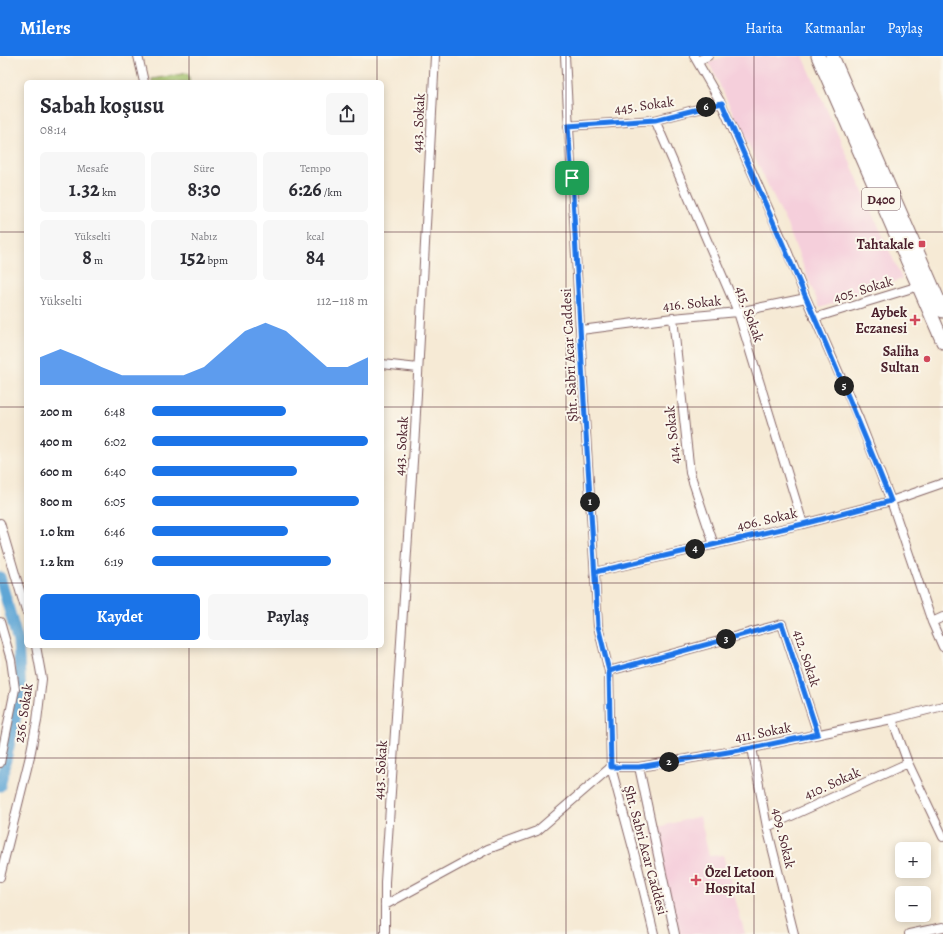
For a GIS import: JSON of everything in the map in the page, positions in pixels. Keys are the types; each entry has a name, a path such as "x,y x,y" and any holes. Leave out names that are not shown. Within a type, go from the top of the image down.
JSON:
{"main road":[{"name":"D400","path":"818,56 943,342"},
{"name":"D400","path":"832,56 943,311"}],"street":[{"path":"138,56 144,80"},
{"name":"443. Sokak","path":"385,934 385,882 414,447 435,56"},
{"name":"Şht. Sabri Acar Caddesi","path":"565,56 598,626 609,671 611,767 638,867 654,934"},
{"path":"708,56 696,59 722,103 859,419 891,501 932,622 943,647"},
{"name":"445. Sokak","path":"568,126 655,120 722,103"},
{"name":"415. Sokak","path":"655,120 738,312 803,524"},
{"name":"405. Sokak","path":"814,318 919,286"},
{"name":"416. Sokak","path":"581,330 673,318 738,312 806,298"},
{"name":"414. Sokak","path":"673,318 690,473 714,545"},
{"path":"384,364 418,368"},
{"name":"406. Sokak","path":"595,572 803,524 891,501 943,483"},
{"path":"0,523 24,604"},
{"path":"932,622 943,617"},
{"path":"0,622 11,660 15,689 0,763"},
{"name":"412. Sokak","path":"609,671 782,624 818,734"},
{"name":"256. Sokak","path":"0,877 30,756 37,721 42,679 36,648"},
{"name":"411. Sokak","path":"611,767 639,767 752,748 892,719 943,706"},
{"path":"892,719 908,763 943,837"},
{"name":"409. Sokak","path":"752,748 767,827 794,934"},
{"name":"410. Sokak","path":"767,827 908,763"},
{"path":"385,905 488,849 537,831 611,767"},
{"path":"639,767 675,934"},
{"path":"909,934 943,927"}],"shaded area":[{"path":"725,56 803,56 902,279 820,308 787,225 709,63"},
{"name":"Özel Letoon Hospital","path":"700,816 709,856 723,855 745,934 675,934 651,829"}],"green space":[{"path":"188,73 190,80 152,80"}],"waterway":[{"path":"0,577 18,642 21,693 0,786"}],"place":[{"name":"Tahtakale","path":"922,244"},
{"name":"Aybek Eczanesi","path":"915,320"},
{"name":"Saliha Sultan","path":"927,359"},
{"name":"Özel Letoon Hospital","path":"696,880"}],"route":[{"path":"572,178 568,126 655,120 722,103 859,419 891,501 803,524 595,572 598,626 609,671 782,624 818,734 752,748 639,767 611,767 609,671 598,626 572,178"}]}
